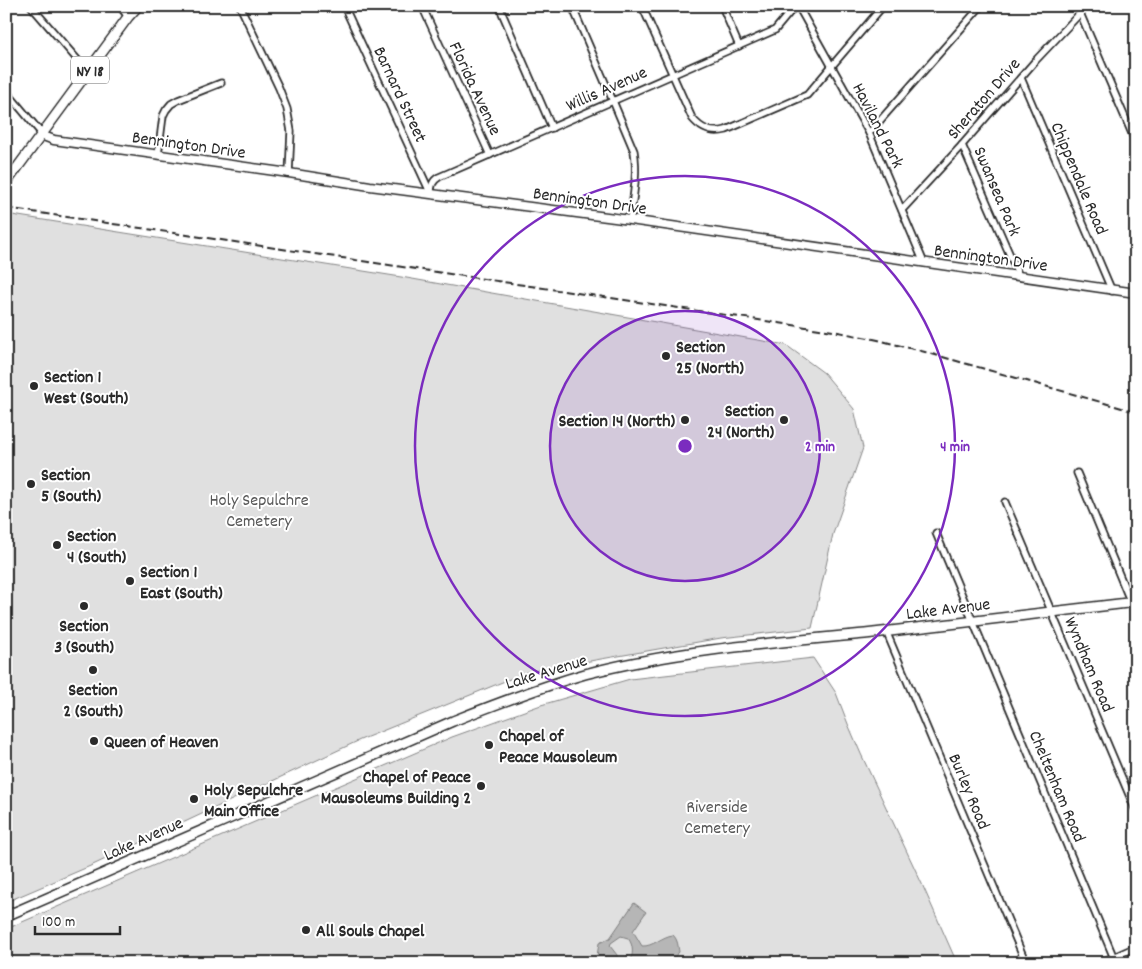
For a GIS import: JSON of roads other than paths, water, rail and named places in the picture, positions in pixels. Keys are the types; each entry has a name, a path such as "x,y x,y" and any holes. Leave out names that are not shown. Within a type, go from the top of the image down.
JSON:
{"main road":[{"name":"NY 18","path":"6,183 138,6"},
{"name":"Lake Avenue","path":"6,916 453,720 543,687 586,674 648,660 705,651 1133,603"}],"street":[{"path":"31,6 88,72"},
{"path":"120,6 128,17"},
{"path":"240,6 287,109 291,143 289,173"},
{"name":"Barnard Street","path":"344,6 431,194"},
{"name":"Florida Avenue","path":"422,6 490,155"},
{"path":"499,6 552,128"},
{"path":"572,6 630,140 636,172 630,220"},
{"path":"642,6 692,118 701,127 712,132 726,130 807,95 884,6"},
{"path":"722,6 739,46"},
{"name":"Willis Avenue","path":"431,194 432,184 436,179 775,30 797,6"},
{"name":"Haviland Park","path":"797,6 869,133 924,263"},
{"path":"869,133 980,6"},
{"name":"Sheraton Drive","path":"902,210 1036,60 1087,6"},
{"path":"1080,13 1136,143"},
{"name":"Chippendale Road","path":"1020,78 1112,291"},
{"path":"158,155 163,116 171,104 221,82"},
{"path":"6,91 42,134"},
{"name":"Bennington Drive","path":"42,134 54,140 370,186 630,220 1136,293"},
{"name":"Swansea Park","path":"962,145 1019,276"},
{"path":"1077,473 1133,603 1136,615"},
{"name":"Wyndham Road","path":"1005,502 1136,811"},
{"name":"Cheltenham Road","path":"936,533 1115,960"},
{"name":"Burley Road","path":"886,632 1026,963"},
{"path":"1100,963 1115,960 1136,947"}],"railway":[{"path":"6,208 833,331 925,352 1136,412"}],"place":[{"name":"Section 25 (North)","path":"666,356"},
{"name":"Section 1 West (South)","path":"34,386"},
{"name":"Section 14 (North)","path":"685,420"},
{"name":"Section 24 (North)","path":"784,420"},
{"name":"Section 5 (South)","path":"31,484"},
{"name":"Section 4 (South)","path":"57,545"},
{"name":"Section 1 East (South)","path":"130,581"},
{"name":"Section 3 (South)","path":"84,606"},
{"name":"Section 2 (South)","path":"93,670"},
{"name":"Queen of Heaven","path":"94,741"},
{"name":"Chapel of Peace Mausoleum","path":"489,745"},
{"name":"Chapel of Peace Mausoleums Building 2","path":"481,786"},
{"name":"Holy Sepulchre Main Office","path":"194,799"},
{"name":"All Souls Chapel","path":"306,930"}],"park label":[{"name":"Holy Sepulchre Cemetery","path":"259,509"},
{"name":"Riverside Cemetery","path":"717,816"}]}
